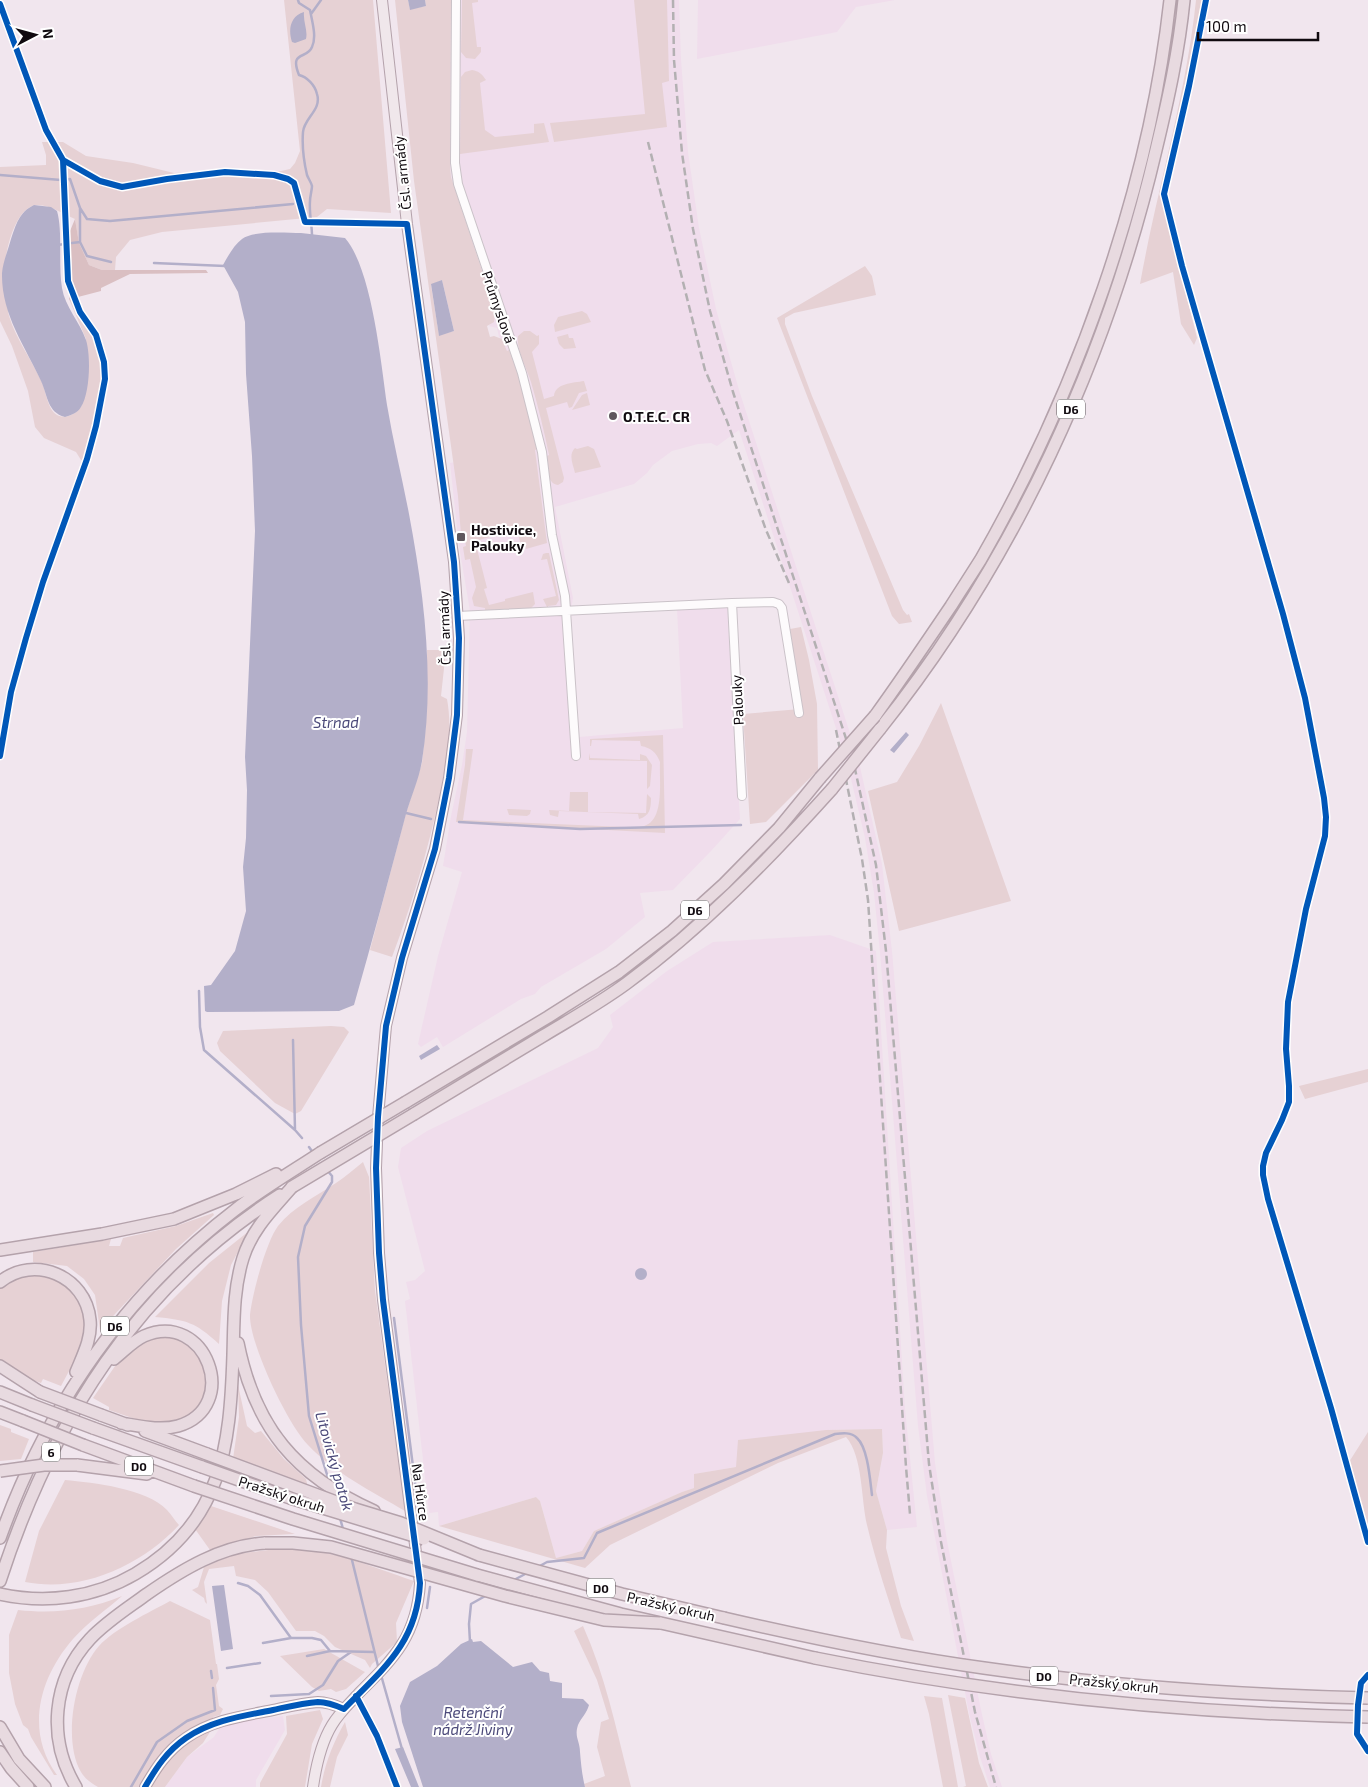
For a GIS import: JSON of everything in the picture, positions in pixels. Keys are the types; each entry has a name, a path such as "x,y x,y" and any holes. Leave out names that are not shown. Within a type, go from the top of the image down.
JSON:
{"highway":[{"name":"D6","path":"63,1403 89,1361 115,1326 148,1288 179,1257 235,1210 284,1173 548,1017 619,972 649,949 724,884 779,828 875,716 920,652 980,560 1022,482 1059,403 1093,315 1122,228 1155,96 1170,0"},
{"name":"D6","path":"93,1379 150,1306 179,1276 243,1221 292,1187 557,1028 626,984 681,941 735,892 788,838 880,729 932,660 995,561 1036,484 1073,404 1115,296 1137,224 1169,97 1184,0"},
{"path":"0,1250 174,1220 284,1173"},
{"path":"0,1594 27,1599 51,1599 94,1592 119,1582 160,1558 189,1527 212,1493 224,1452 230,1407 238,1276 246,1249 262,1221 292,1187"},
{"path":"0,1282 23,1270 46,1270 70,1281 83,1297 90,1319 89,1337 63,1403"},
{"path":"234,1317 246,1378 254,1400 266,1424 293,1457 326,1485 358,1504 478,1555"},
{"path":"93,1379 127,1347 140,1338 152,1333 179,1334 194,1342 205,1354 211,1370 212,1384 208,1401 197,1415 183,1424 166,1428 121,1423"},
{"path":"0,1366 40,1392"},
{"path":"0,1377 309,1492 401,1523"},
{"name":"6","path":"0,1581 38,1481 61,1433 93,1379"},
{"name":"Pražský okruh","path":"0,1392 202,1468 290,1498 478,1555 622,1594 742,1622 856,1646 973,1667 1207,1692 1368,1698"},
{"name":"6","path":"0,1538 35,1453 63,1403"},
{"name":"Pražský okruh","path":"0,1412 194,1486 392,1550 562,1599 765,1648 901,1674 1026,1693 1197,1710 1368,1717"},
{"path":"0,1471 44,1465 77,1465 171,1477"},
{"path":"76,1787 62,1756 57,1724 60,1692 72,1663 84,1645 108,1623 179,1573 212,1556 244,1546 265,1543 293,1543 324,1546 352,1552 514,1599 595,1618 618,1622 660,1623"},
{"path":"0,1727 19,1759 46,1787"},
{"path":"0,1752 28,1787"}],"main road":[{"name":"Čsl. armády","path":"382,0 407,224 454,562 459,638 457,714 449,778 435,849 402,958 386,1026"},
{"name":"Na Hůrce","path":"313,1787 318,1760 331,1726 344,1709 393,1658 415,1619 418,1608 420,1583 383,1300 379,1253 376,1168 378,1117 386,1026"},
{"path":"144,1787 162,1760 174,1747 193,1733 209,1725 227,1719 310,1703 331,1704 344,1709"}],"street":[{"name":"Průmyslová","path":"456,0 455,163 458,184 522,372 542,452 552,535 565,596 566,612"},
{"path":"458,616 773,602 779,604 782,608 799,713"},
{"name":"Palouky","path":"732,603 742,796"},
{"path":"566,612 576,756"}],"shaded area":[{"path":"284,0 373,0 391,213 327,209 317,217 162,232 130,240 116,257 115,270 102,270 89,265 79,244 75,219 41,205 30,207 24,211 13,231 6,256 8,313 16,333 41,380 51,408 57,415 64,417 71,415 78,411 82,405 86,339 69,299 89,327 102,357 105,389 101,410 87,459 81,460 76,452 44,438 35,427 28,391 12,346 0,321 0,167 46,165 46,155 42,142 63,142 86,156 133,163 174,173 224,171 271,173 290,169 300,151"},
{"path":"395,0 408,0 410,9 426,6 425,0 451,0 451,177 496,313 494,322 487,326 490,337 494,336 502,339 507,351 509,350 520,381 537,449 535,450 547,543 526,549 525,545 521,545 517,530 475,541 487,588 484,589 489,605 533,592 535,604 530,609 485,610 485,608 474,606 472,598 476,587 470,559 465,560 463,547 466,546 464,535 461,535 458,496 414,181","holes":["442,280 454,331 439,335 431,285"]},
{"path":"451,0 679,0 681,60 688,152 699,228 716,309 739,390 858,758 882,864 892,951 935,1463 947,1541 981,1710 991,1754 1002,1787 990,1787 980,1757 969,1713 927,1496 918,1426 880,952 874,893 865,838 847,762 739,430 717,446 711,443 698,444 672,451 653,465 634,484 555,507 573,598 570,615 579,737 683,728 677,609 727,606 740,819 673,890 640,893 645,917 606,949 541,987 535,994 521,999 443,1047 437,1037 421,1047 418,1044 438,956 462,872 443,866 467,732 470,611 459,546 450,463 535,450 504,342 499,337 497,328 489,326 496,313 451,177"},
{"path":"462,0 478,0 478,2 472,3 477,47 481,47 481,52 475,59 466,58 461,52"},
{"path":"634,0 667,0 669,81 662,83 667,127 554,142 550,123 645,114"},
{"path":"698,0 895,0 856,7 837,32 697,59"},
{"path":"1196,0 1208,0 1165,209 1197,338 1194,345 1181,324 1173,272 1140,284 1185,72"},
{"path":"472,70 480,73 486,80 480,83 485,130 495,137 534,133 534,124 544,123 549,142 460,154 461,77 465,72"},
{"path":"75,219 79,243 89,265 102,270 206,270 208,273 130,274 101,288 101,291 78,297 81,307 78,312 69,299 72,278 70,231"},
{"path":"865,266 872,276 876,295 794,313 785,318 785,324 812,396 903,610 907,615 909,614 912,622 899,624 892,616 777,318"},
{"path":"582,311 587,314 591,322 555,332 554,325 558,317"},
{"path":"524,331 530,331 537,336 539,335 539,344 532,352 544,399 554,396 558,388 570,383 584,381 587,391 579,393 572,407 569,408 567,402 546,408 564,478 563,482 558,485 554,484 550,478 547,456 549,455 543,427 519,347 518,336"},
{"path":"568,334 569,338 573,338 576,348 564,349 559,344 557,337"},
{"path":"587,393 590,405 572,410 582,395"},
{"path":"588,446 594,449 601,467 575,473 572,460 573,451 575,448"},
{"path":"549,553 559,600 556,605 548,606 548,609 543,599 556,596 547,559 541,560 543,554"},
{"path":"801,627 817,704 818,770 766,822 750,824 743,714 800,709 790,629"},
{"path":"427,650 446,650 441,696 447,699 449,711 448,747 440,794 425,856 392,957 370,950 406,813 422,763 426,723"},
{"path":"941,703 1011,901 899,931 868,791 897,782 919,746"},
{"path":"663,735 665,833 456,822 466,749 473,749 463,820 625,827 644,826 651,822 655,816 660,799 660,762 657,756 650,749 641,746 640,741 592,740 590,746 590,739"},
{"path":"589,753 590,758 640,760 640,754 646,756 652,765 650,786 647,789 647,761 589,760"},
{"path":"570,792 588,792 588,812 646,813 647,794 651,798 650,808 646,816 639,819 638,814 559,811 558,817 550,815 549,810 569,811"},
{"path":"507,809 531,810 527,816 509,815"},
{"path":"830,935 876,951 905,1409 917,1527 887,1530 876,1491 883,1453 882,1429 826,1430 736,1467 695,1474 694,1488 594,1531 582,1551 556,1558 540,1501 536,1497 439,1526 438,1512 429,1513 405,1301 410,1299 406,1282 415,1280 425,1271 398,1167 401,1148 427,1131 598,1048 613,1027 610,1015 667,971 713,942"},
{"path":"344,1027 349,1032 301,1111 295,1114 275,1103 220,1051 217,1043 223,1031"},
{"path":"1368,1069 1368,1082 1305,1099 1299,1086"},
{"path":"363,1162 369,1177 375,1291 405,1511 341,1473 308,1445 290,1420 271,1383 251,1328 250,1315 257,1282 264,1256 278,1226 298,1207 339,1181"},
{"path":"213,1213 214,1215 176,1249 100,1330 95,1295 84,1279 67,1266 33,1262 33,1252 111,1239 109,1246 120,1246 123,1238 176,1226"},
{"path":"249,1231 231,1265 222,1301 219,1344 190,1323 155,1317 209,1263"},
{"path":"31,1273 57,1278 78,1297 86,1319 83,1345 61,1386 43,1379 41,1383 24,1377 0,1361 0,1288 6,1282"},
{"path":"169,1336 192,1345 208,1371 206,1396 196,1411 175,1423 144,1422 109,1410 109,1407 93,1398 122,1356 145,1340"},
{"path":"238,1385 247,1426 255,1433 261,1431 284,1459 306,1479 308,1488 233,1459 239,1417"},
{"path":"0,1425 11,1429 11,1432 29,1439 21,1459 0,1461"},
{"path":"882,1429 883,1453 876,1491 887,1530 886,1548 901,1606 914,1641 901,1638 867,1525 856,1455 846,1437 778,1463 610,1545 585,1568 439,1526 536,1497 540,1501 556,1558 582,1551 594,1531 694,1488 694,1474 736,1467 738,1440 826,1430"},
{"path":"1368,1432 1368,1524 1366,1523 1349,1462"},
{"path":"65,1480 119,1488 146,1496 167,1510 179,1525 147,1553 109,1573 67,1584 25,1582 39,1531"},
{"path":"211,1506 295,1534 256,1536 210,1550 195,1529"},
{"path":"285,1548 318,1551 334,1555 414,1581 396,1623 397,1642 370,1668 365,1660 335,1647 324,1636 315,1631 296,1631 268,1592 255,1580 236,1576 234,1566 209,1569 204,1582 207,1604 204,1598 192,1590 198,1587 204,1567 236,1554"},
{"path":"122,1596 78,1633 61,1654 45,1688 40,1705 39,1723 41,1741 47,1758 57,1775 54,1775 28,1729 23,1725 15,1704 9,1673 9,1635 18,1610 71,1610 97,1605"},
{"path":"170,1601 210,1620 219,1679 216,1685 219,1706 223,1709 220,1715 213,1717 215,1724 203,1743 187,1757 165,1787 98,1787 88,1781 81,1772 75,1758 72,1742 74,1707 83,1672 99,1646 114,1633"},
{"path":"583,1626 605,1685 631,1787 585,1787 584,1784 605,1776 597,1747 601,1722 609,1719 597,1680 574,1631"},
{"path":"324,1649 365,1672 346,1689 336,1692 331,1689 319,1691 312,1687 280,1656"},
{"path":"948,1695 965,1698 979,1763 988,1787 963,1787 966,1786"},
{"path":"924,1696 942,1698 958,1787 943,1787"},
{"path":"320,1710 323,1719 312,1744 305,1787 260,1787 260,1783 287,1734 286,1716"},
{"path":"283,1716 285,1730 256,1780 256,1787 165,1787 187,1757 214,1737 222,1724"},
{"path":"345,1722 348,1735 337,1757 330,1787 321,1787 330,1753"}],"water":[{"path":"408,0 425,0 426,6 410,10"},
{"path":"304,12 306,39 295,43 292,42 291,24 299,14"},
{"path":"34,205 51,207 57,211 60,229 62,288 66,302 83,333 88,347 89,374 84,401 78,411 65,417 59,415 51,407 41,381 15,329 5,302 2,273 6,256 21,215"},
{"name":"Strnad","path":"270,233 301,233 345,238 354,252 369,293 389,419 409,514 419,575 428,668 426,730 419,774 406,814 354,1005 339,1011 207,1012 205,1011 204,986 211,985 235,951 246,911 243,867 247,790 245,757 255,531 245,322 238,292 223,265 236,244 247,236"},
{"path":"442,280 454,331 439,336 431,284"},
{"path":"906,732 909,735 894,753 890,750"},
{"path":"437,1045 440,1049 421,1060 419,1056"},
{"path":"639,1268 643,1268 647,1274 643,1280 639,1280 635,1276 635,1272"},
{"path":"224,1585 233,1649 221,1651 212,1586"},
{"name":"Retenční nádrž Jiviny","path":"472,1639 473,1642 481,1641 513,1667 532,1662 540,1671 549,1673 550,1681 562,1683 562,1698 583,1699 589,1705 578,1725 577,1733 585,1787 423,1787 402,1722 400,1706 410,1682 437,1666 461,1644"},
{"name":"Retenční nádrž Jiviny","path":"403,1747 419,1787 411,1787 395,1749"}],"waterway":[{"name":"Litovický potok","path":"298,0 299,3 310,10 314,34 310,51 297,59 296,67 299,75 313,85 318,100 315,109 306,122 303,132 303,154 307,175 312,186 310,199 312,236"},
{"path":"311,14 321,0"},
{"path":"0,175 61,180 70,179 80,208 87,219 110,221 293,204"},
{"path":"80,209 80,242"},
{"path":"72,243 80,242 87,256 111,262"},
{"path":"58,245 64,244"},
{"path":"154,263 225,266"},
{"path":"406,813 431,819"},
{"path":"459,822 580,829 741,825"},
{"path":"199,991 200,1027 204,1050 295,1130"},
{"name":"Litovický potok","path":"293,1040 295,1130 302,1138"},
{"name":"Litovický potok","path":"309,1147 314,1154"},
{"name":"Litovický potok","path":"327,1170 332,1176 332,1182 305,1226 298,1257 301,1325 309,1416 329,1481"},
{"path":"394,1318 417,1498"},
{"path":"538,1567 547,1562 584,1558 597,1533 835,1434 850,1434 861,1443 868,1465 872,1495"},
{"name":"Litovický potok","path":"340,1518 343,1529"},
{"name":"Litovický potok","path":"351,1556 379,1670"},
{"path":"514,1580 527,1573"},
{"path":"238,1583 248,1586 260,1595 291,1638 321,1640 330,1651"},
{"path":"427,1608 430,1587"},
{"path":"470,1642 471,1604 487,1595"},
{"path":"263,1643 291,1638"},
{"path":"307,1656 330,1651 374,1652"},
{"path":"271,1696 309,1694 323,1685 338,1661 351,1652"},
{"path":"227,1668 260,1663"},
{"path":"211,1671 212,1678"},
{"name":"Litovický potok","path":"381,1675 402,1749"},
{"path":"131,1787 157,1742 187,1721 215,1710 213,1688"}],"railway":[{"path":"673,0 674,60 682,153 693,229 710,311 733,392 853,760 876,865 886,951 929,1464 941,1542 975,1712 996,1787"},
{"path":"648,142 705,370 727,421 766,530 789,583"},
{"path":"836,730 862,859 868,900 910,1514"}],"cycle path":[{"path":"1206,0 1189,86 1164,194 1182,266 1283,614 1305,698 1326,817 1325,836 1306,909 1288,1002 1286,1049 1289,1102 1266,1153 1263,1175 1268,1199 1331,1408 1368,1542"},
{"path":"0,4 46,130 63,160 68,281 80,312 96,335 104,362 105,379 96,426 87,459 43,582 26,638 11,692 0,756"},
{"path":"63,160 100,181 122,187 225,172 274,175 294,183 305,222 407,224 454,562 459,638 457,715 449,778 435,849 402,958 386,1026 378,1117 376,1168 379,1253 383,1300 420,1583 417,1604 405,1639 396,1654 344,1709 325,1703 307,1703 239,1717 206,1727 173,1748 145,1787"},
{"path":"1368,1675 1361,1683 1357,1734 1368,1751"},
{"path":"356,1696 377,1736 397,1787"}],"place":[{"name":"O.T.E.C. CR","path":"613,416"},
{"name":"Hostivice, Palouky","path":"461,537"}]}
